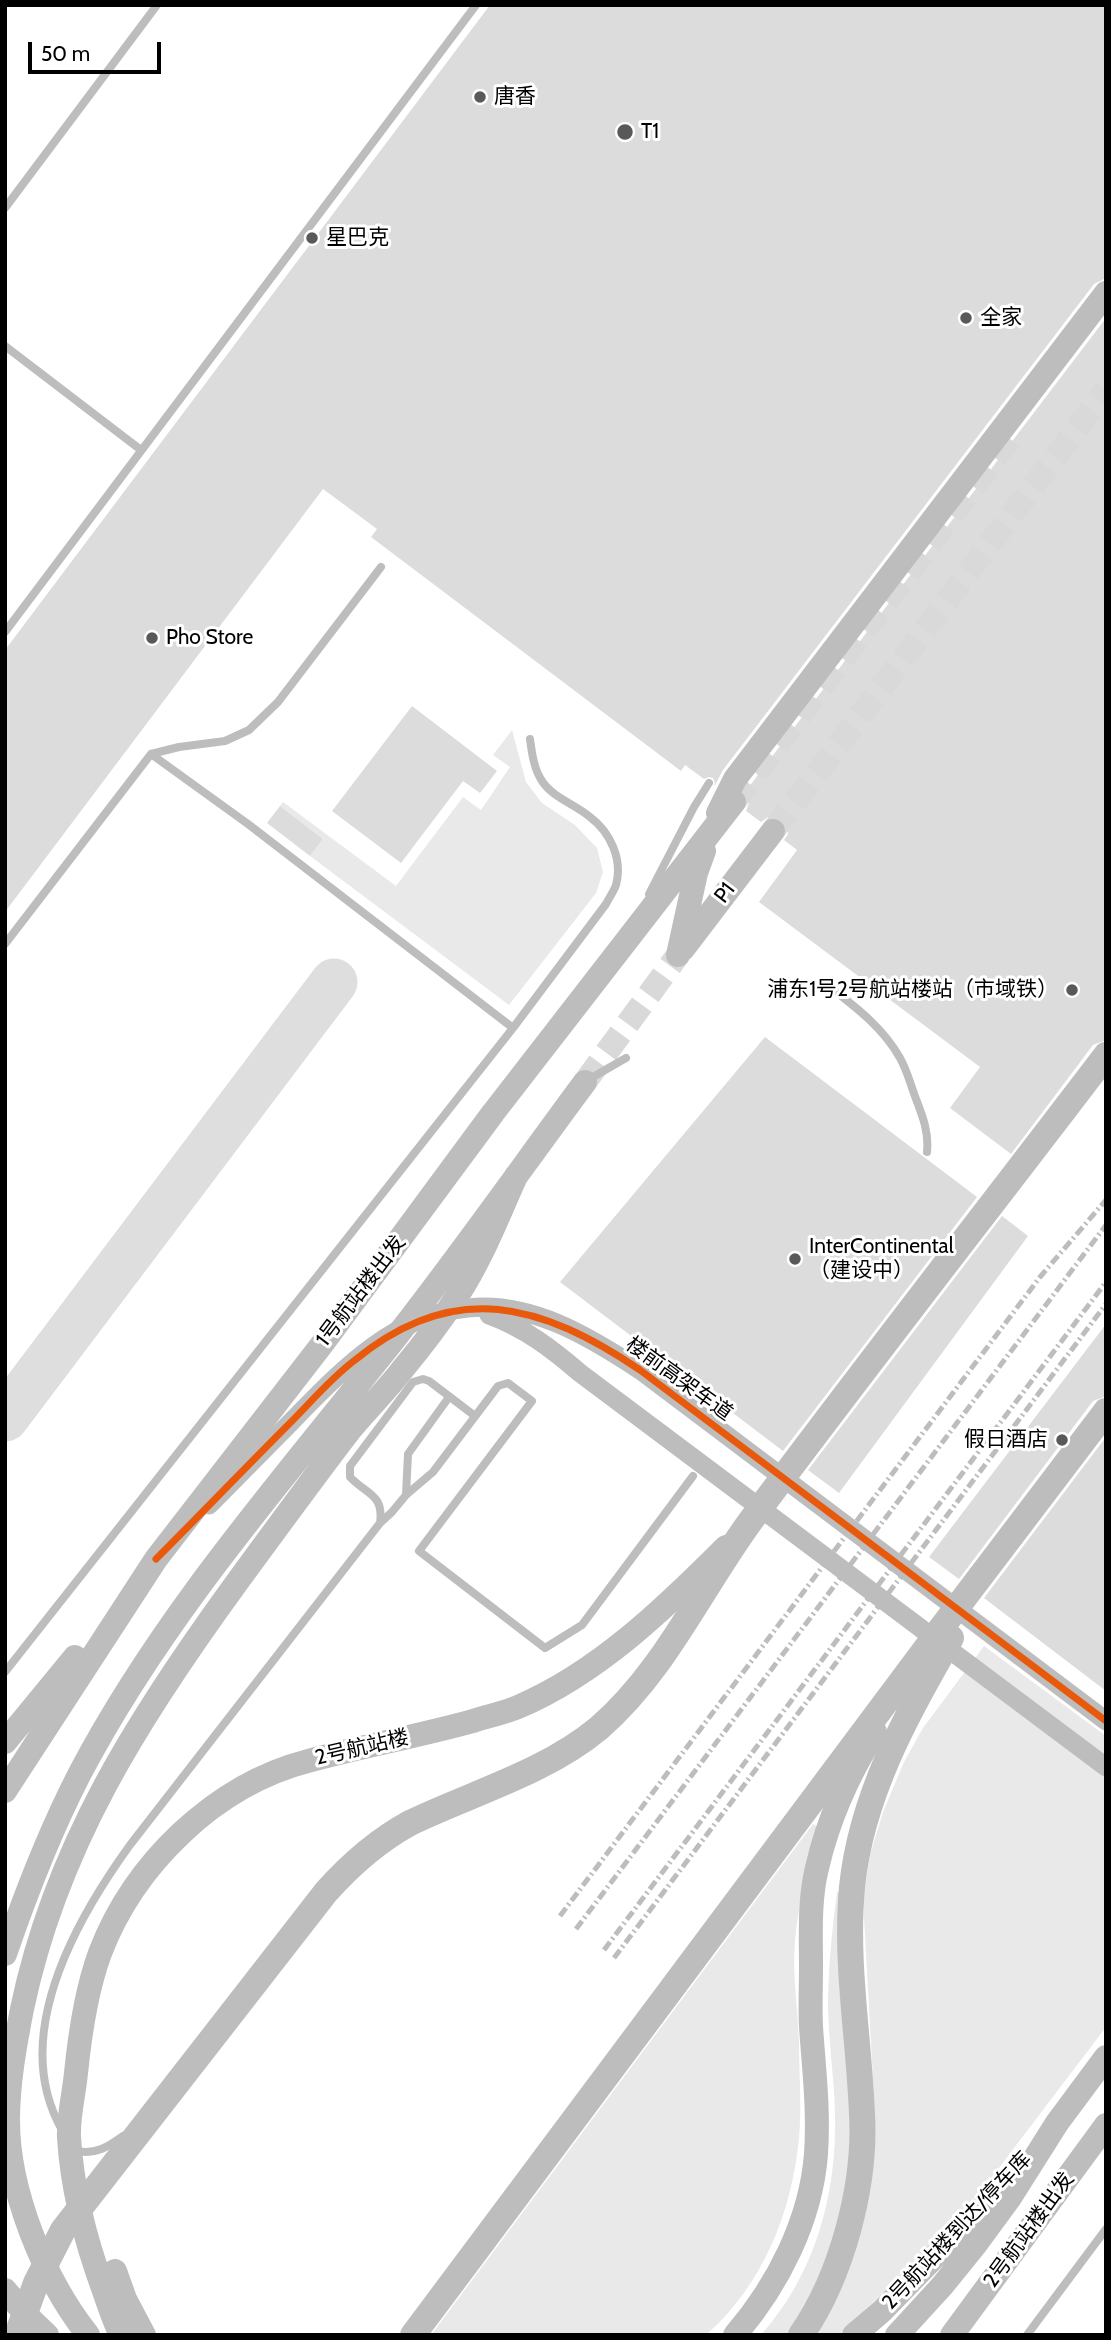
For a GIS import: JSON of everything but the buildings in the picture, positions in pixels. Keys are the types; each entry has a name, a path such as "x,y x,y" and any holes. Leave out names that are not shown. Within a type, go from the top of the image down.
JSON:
{"highway":[{"path":"17,2335 36,2283 63,2230 326,1892 351,1865 389,1834 561,1754 616,1712 648,1676 751,1521 1106,1055"},
{"path":"413,2335 1106,1411"},
{"path":"801,2335 830,2283 846,2234 859,2176 863,2116 852,2006 851,1917 852,1887 860,1842 892,1746 907,1715 1007,1541"}],"main road":[{"name":"P1","path":"773,831 678,955 696,873 721,804 735,779 1106,293"},
{"name":"1号航站楼出发","path":"5,1791 156,1559 323,1343 493,1113 734,802"},
{"path":"5,1954 58,1819 80,1774 134,1681 167,1632 291,1467 397,1336 585,1082"},
{"path":"88,2335 52,2281 21,2201 10,2157 9,2083 28,1982 55,1892 111,1772 135,1730 186,1651 352,1428 403,1370 459,1293 482,1251 516,1176"},
{"path":"352,1428 397,1336"},
{"name":"2号航站楼","path":"77,2062 90,1985 101,1951 121,1910 140,1880 187,1828 215,1805 263,1778 305,1761 433,1732 517,1708 585,1672 694,1577 751,1521"},
{"path":"5,1742 156,1559"},
{"path":"735,2335 756,2310 783,2264 805,2210 816,2156 811,1927 817,1869 835,1811 864,1750 933,1639"},
{"name":"2号航站楼到达/停车库","path":"855,2335 984,2208 1057,2123 1106,2057"},
{"path":"77,2062 69,2135 77,2202 96,2270 121,2335"},
{"path":"77,2062 82,2150 93,2211 125,2299 144,2335"},
{"name":"2号航站楼到达/停车库","path":"897,2335 976,2244 1009,2199 1057,2123"},
{"name":"2号航站楼出发","path":"952,2335 1106,2126"},
{"path":"5,2290 47,2335"}],"street":[{"name":"楼前高架车道","path":"156,1559 353,1361 393,1334 420,1320 468,1308 508,1310 560,1324 610,1350 1106,1721"},
{"path":"468,1308 506,1321 543,1343 591,1382 1106,1766"},
{"path":"1053,1481 1106,1430"}],"lane":[{"path":"5,208 157,5"},
{"path":"5,632 476,5"},
{"path":"5,346 141,450"},
{"path":"5,944 151,754 225,741 249,730 278,702 381,567"},
{"path":"5,1672 513,1028 606,904 616,885 614,848 605,831 590,816 552,792 542,781 532,754 530,739"},
{"path":"151,754 259,832 513,1028"},
{"path":"624,943 709,783"},
{"path":"831,988 856,1007 883,1034 901,1059 925,1123 927,1152"},
{"path":"585,1082 626,1058"},
{"path":"380,1523 380,1503 350,1477 350,1466 417,1379 429,1381 475,1416"},
{"path":"76,2214 82,2179 78,2151 58,2122 50,2100 42,2053 43,2035 52,1996 73,1937 97,1893 130,1845 380,1523 406,1495 433,1472 498,1386 508,1383 532,1401 419,1551 545,1648 582,1625 693,1476"},
{"path":"406,1495 408,1454 449,1397"},
{"path":"78,2151 101,2150 156,2111"},
{"path":"1027,2335 1106,2229"}],"shaded area":[{"path":"512,730 526,782 542,803 575,825 597,848 603,872 596,893 509,1005 310,856 323,839 280,806 283,802 396,886 463,797 481,810 510,767 493,755"},
{"path":"984,1646 1106,1736 1106,2027 986,2185 933,2244 839,2335 812,2335 875,2115 863,1899 870,1855 883,1812 904,1762 923,1728"},
{"path":"813,1824 820,1828 802,1898 794,1954 800,2102 795,2166 782,2220 759,2270 744,2294 706,2335 431,2335"},
{"path":"837,1892 843,1893 853,2114 849,2174 838,2231 821,2278 790,2335 761,2335 796,2286 809,2260 827,2203 832,2174 835,2114 828,1993"}],"taxiway":[{"path":"5,1418 334,982"}],"tunnel":[{"path":"773,831 1106,390"},
{"path":"734,802 1012,436"},
{"path":"585,1082 678,955"}],"railway":[{"path":"560,1916 1040,1277 1106,1200"},
{"path":"576,1929 1106,1225"},
{"path":"604,1950 1106,1282"},
{"path":"614,1958 1106,1304"}],"cycle path":[{"path":"156,1559 329,1382 355,1360 392,1334 428,1318 463,1310 498,1310 533,1316 568,1329 604,1347 640,1370 1106,1721"}],"place":[{"name":"唐香","path":"480,97"},
{"name":"T1","path":"625,132"},
{"name":"星巴克","path":"312,238"},
{"name":"全家","path":"966,318"},
{"name":"Pho Store","path":"152,638"},
{"name":"浦东1号2号航站楼站（市域铁）","path":"1072,990"},
{"name":"InterContinental （建设中）","path":"795,1259"},
{"name":"假日酒店","path":"1062,1440"}]}
